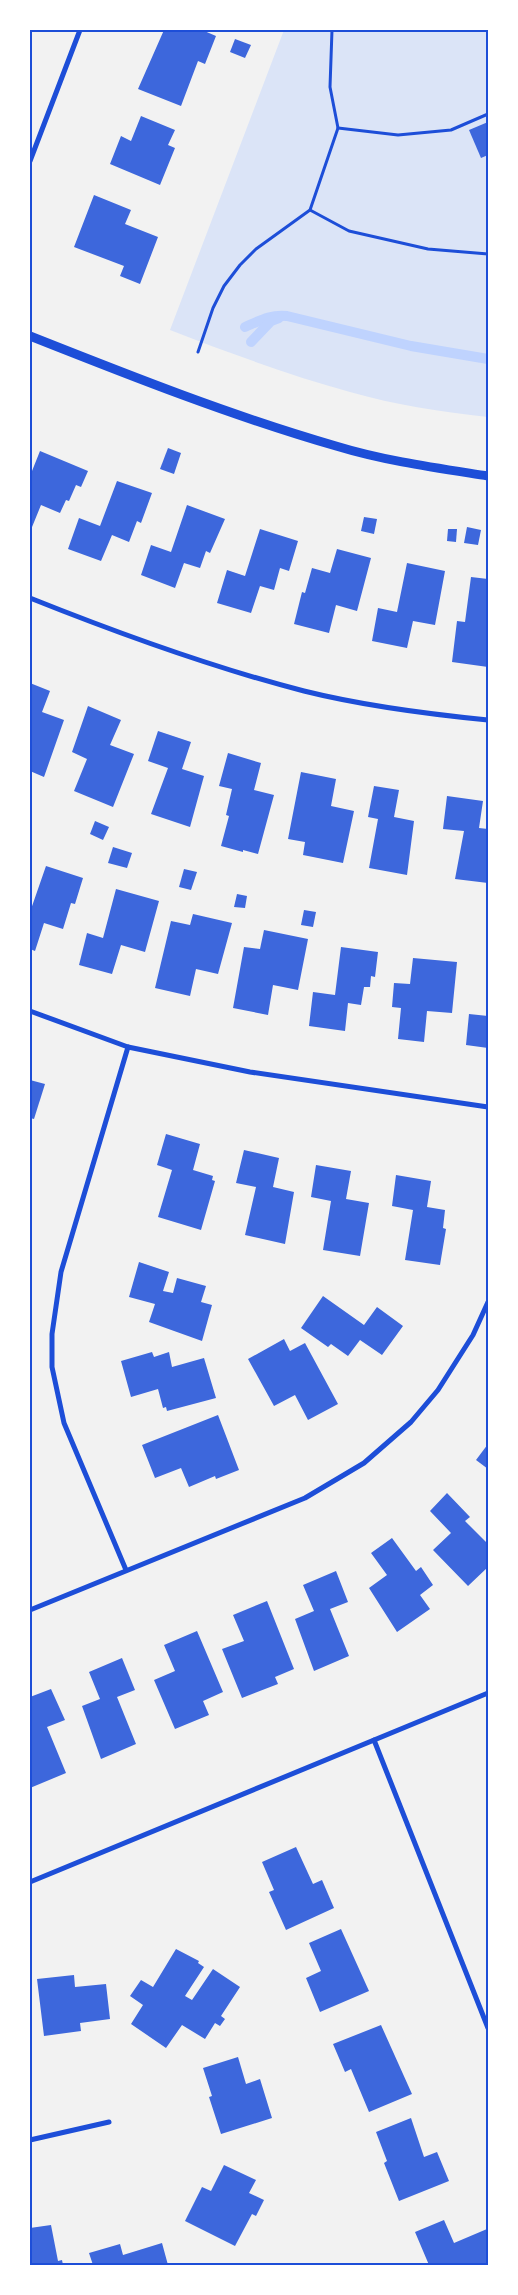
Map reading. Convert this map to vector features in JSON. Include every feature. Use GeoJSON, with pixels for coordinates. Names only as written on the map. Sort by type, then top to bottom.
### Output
{"type":"FeatureCollection","features":[{"type":"Feature","properties":{"kind":"street"},"geometry":{"type":"LineString","coordinates":[[30,161],[80,30]]}},
{"type":"Feature","properties":{"kind":"street"},"geometry":{"type":"LineString","coordinates":[[30,336],[180,395],[337,447],[420,465],[488,476]]}},
{"type":"Feature","properties":{"kind":"street"},"geometry":{"type":"LineString","coordinates":[[30,598],[192,659],[305,692],[422,713],[488,720]]}},
{"type":"Feature","properties":{"kind":"street"},"geometry":{"type":"LineString","coordinates":[[30,1011],[128,1047],[250,1072],[488,1107]]}},
{"type":"Feature","properties":{"kind":"street"},"geometry":{"type":"LineString","coordinates":[[126,1570],[64,1423],[52,1367],[52,1334],[60,1272],[128,1047]]}},
{"type":"Feature","properties":{"kind":"street"},"geometry":{"type":"LineString","coordinates":[[30,1610],[305,1498],[364,1463],[411,1422],[438,1390],[474,1334],[488,1302]]}},
{"type":"Feature","properties":{"kind":"street"},"geometry":{"type":"LineString","coordinates":[[30,1882],[488,1693]]}},
{"type":"Feature","properties":{"kind":"street"},"geometry":{"type":"LineString","coordinates":[[374,1740],[488,2028]]}},
{"type":"Feature","properties":{"kind":"street"},"geometry":{"type":"LineString","coordinates":[[30,2140],[109,2122]]}},
{"type":"Feature","properties":{"kind":"path"},"geometry":{"type":"LineString","coordinates":[[198,352],[213,308],[224,286],[240,265],[256,249],[310,210],[338,128],[330,87],[332,30]]}},
{"type":"Feature","properties":{"kind":"path"},"geometry":{"type":"LineString","coordinates":[[338,128],[398,135],[451,130],[488,114]]}},
{"type":"Feature","properties":{"kind":"path"},"geometry":{"type":"LineString","coordinates":[[310,210],[349,231],[428,249],[488,254]]}},
{"type":"Feature","properties":{"kind":"shaded area"},"geometry":{"type":"Polygon","coordinates":[[[284,30],[488,30],[488,417],[419,408],[350,392],[259,363],[170,330],[284,30]]]}},
{"type":"Feature","properties":{"kind":"building"},"geometry":{"type":"Polygon","coordinates":[[[164,30],[202,30],[216,36],[205,64],[198,61],[181,106],[138,89],[164,30]]]}},
{"type":"Feature","properties":{"kind":"building"},"geometry":{"type":"Polygon","coordinates":[[[235,39],[251,45],[245,58],[230,52],[235,39]]]}},
{"type":"Feature","properties":{"kind":"building"},"geometry":{"type":"Polygon","coordinates":[[[141,116],[175,130],[168,145],[175,148],[160,185],[110,164],[121,136],[131,141],[141,116]]]}},
{"type":"Feature","properties":{"kind":"building"},"geometry":{"type":"Polygon","coordinates":[[[488,122],[488,155],[481,158],[469,130],[488,122]]]}},
{"type":"Feature","properties":{"kind":"building"},"geometry":{"type":"Polygon","coordinates":[[[94,195],[131,210],[125,224],[158,237],[140,284],[120,276],[124,266],[74,247],[94,195]]]}},
{"type":"Feature","properties":{"kind":"building"},"geometry":{"type":"Polygon","coordinates":[[[168,448],[181,453],[174,474],[160,469],[168,448]]]}},
{"type":"Feature","properties":{"kind":"building"},"geometry":{"type":"Polygon","coordinates":[[[40,451],[88,471],[81,487],[76,485],[69,501],[66,500],[60,513],[41,505],[30,532],[30,476],[40,451]]]}},
{"type":"Feature","properties":{"kind":"building"},"geometry":{"type":"Polygon","coordinates":[[[117,481],[152,493],[141,523],[137,521],[129,542],[112,535],[101,561],[68,549],[79,518],[100,526],[117,481]]]}},
{"type":"Feature","properties":{"kind":"building"},"geometry":{"type":"Polygon","coordinates":[[[187,505],[225,519],[210,553],[206,551],[200,568],[184,563],[175,588],[141,575],[151,545],[171,552],[187,505]]]}},
{"type":"Feature","properties":{"kind":"building"},"geometry":{"type":"Polygon","coordinates":[[[364,517],[377,519],[374,534],[361,531],[364,517]]]}},
{"type":"Feature","properties":{"kind":"building"},"geometry":{"type":"Polygon","coordinates":[[[467,527],[481,530],[478,545],[464,543],[467,527]]]}},
{"type":"Feature","properties":{"kind":"building"},"geometry":{"type":"Polygon","coordinates":[[[260,529],[298,541],[289,571],[280,568],[274,590],[260,586],[251,613],[217,603],[227,570],[245,576],[260,529]]]}},
{"type":"Feature","properties":{"kind":"building"},"geometry":{"type":"Polygon","coordinates":[[[448,529],[457,529],[456,542],[447,541],[448,529]]]}},
{"type":"Feature","properties":{"kind":"building"},"geometry":{"type":"Polygon","coordinates":[[[337,549],[371,558],[357,611],[336,605],[329,633],[294,624],[302,592],[305,593],[312,568],[330,573],[337,549]]]}},
{"type":"Feature","properties":{"kind":"building"},"geometry":{"type":"Polygon","coordinates":[[[407,563],[445,571],[435,625],[413,621],[407,648],[372,641],[378,608],[397,612],[407,563]]]}},
{"type":"Feature","properties":{"kind":"building"},"geometry":{"type":"Polygon","coordinates":[[[471,577],[488,579],[488,667],[452,662],[457,621],[465,622],[471,577]]]}},
{"type":"Feature","properties":{"kind":"building"},"geometry":{"type":"Polygon","coordinates":[[[30,683],[50,691],[42,712],[64,720],[44,777],[30,771],[30,683]]]}},
{"type":"Feature","properties":{"kind":"building"},"geometry":{"type":"Polygon","coordinates":[[[88,706],[121,720],[110,745],[134,754],[113,807],[74,791],[87,759],[72,752],[88,706]]]}},
{"type":"Feature","properties":{"kind":"building"},"geometry":{"type":"Polygon","coordinates":[[[158,731],[191,742],[182,769],[204,776],[190,827],[151,814],[168,768],[148,761],[158,731]]]}},
{"type":"Feature","properties":{"kind":"building"},"geometry":{"type":"Polygon","coordinates":[[[228,753],[261,763],[254,790],[274,795],[258,854],[221,846],[229,816],[226,815],[232,789],[219,786],[228,753]]]}},
{"type":"Feature","properties":{"kind":"building"},"geometry":{"type":"Polygon","coordinates":[[[301,772],[336,779],[331,806],[354,811],[343,863],[303,855],[305,842],[288,839],[301,772]]]}},
{"type":"Feature","properties":{"kind":"building"},"geometry":{"type":"Polygon","coordinates":[[[374,786],[399,790],[394,817],[414,821],[407,875],[369,868],[378,819],[368,817],[374,786]]]}},
{"type":"Feature","properties":{"kind":"building"},"geometry":{"type":"Polygon","coordinates":[[[447,796],[483,801],[479,828],[488,829],[488,883],[455,879],[464,831],[443,829],[447,796]]]}},
{"type":"Feature","properties":{"kind":"building"},"geometry":{"type":"Polygon","coordinates":[[[95,821],[109,827],[103,840],[90,834],[95,821]]]}},
{"type":"Feature","properties":{"kind":"building"},"geometry":{"type":"Polygon","coordinates":[[[113,847],[132,853],[127,868],[108,863],[113,847]]]}},
{"type":"Feature","properties":{"kind":"building"},"geometry":{"type":"Polygon","coordinates":[[[46,866],[83,878],[75,904],[71,903],[63,929],[44,923],[35,951],[30,949],[30,912],[46,866]]]}},
{"type":"Feature","properties":{"kind":"building"},"geometry":{"type":"Polygon","coordinates":[[[184,869],[197,872],[191,890],[179,887],[184,869]]]}},
{"type":"Feature","properties":{"kind":"building"},"geometry":{"type":"Polygon","coordinates":[[[116,889],[159,901],[145,952],[121,945],[112,974],[79,965],[87,933],[103,938],[116,889]]]}},
{"type":"Feature","properties":{"kind":"building"},"geometry":{"type":"Polygon","coordinates":[[[237,894],[247,896],[245,908],[234,907],[237,894]]]}},
{"type":"Feature","properties":{"kind":"building"},"geometry":{"type":"Polygon","coordinates":[[[304,910],[316,912],[313,927],[301,925],[304,910]]]}},
{"type":"Feature","properties":{"kind":"building"},"geometry":{"type":"Polygon","coordinates":[[[193,914],[232,923],[218,974],[196,969],[190,996],[155,988],[171,921],[190,925],[193,914]]]}},
{"type":"Feature","properties":{"kind":"building"},"geometry":{"type":"Polygon","coordinates":[[[264,930],[308,939],[298,990],[273,985],[268,1015],[233,1008],[244,947],[260,949],[264,930]]]}},
{"type":"Feature","properties":{"kind":"building"},"geometry":{"type":"Polygon","coordinates":[[[341,947],[378,952],[375,977],[371,976],[370,987],[364,987],[361,1005],[348,1003],[345,1031],[309,1026],[313,992],[335,995],[341,947]]]}},
{"type":"Feature","properties":{"kind":"building"},"geometry":{"type":"Polygon","coordinates":[[[413,958],[457,962],[452,1013],[427,1011],[424,1042],[398,1039],[401,1008],[392,1007],[394,983],[410,984],[413,958]]]}},
{"type":"Feature","properties":{"kind":"building"},"geometry":{"type":"Polygon","coordinates":[[[469,1014],[488,1016],[488,1048],[466,1045],[469,1014]]]}},
{"type":"Feature","properties":{"kind":"building"},"geometry":{"type":"Polygon","coordinates":[[[30,1080],[45,1084],[34,1119],[30,1118],[30,1080]]]}},
{"type":"Feature","properties":{"kind":"building"},"geometry":{"type":"Polygon","coordinates":[[[166,1134],[200,1144],[193,1170],[213,1176],[212,1180],[215,1181],[201,1230],[158,1217],[172,1170],[157,1165],[166,1134]]]}},
{"type":"Feature","properties":{"kind":"building"},"geometry":{"type":"Polygon","coordinates":[[[244,1150],[279,1158],[273,1187],[294,1192],[285,1244],[245,1235],[256,1187],[236,1183],[244,1150]]]}},
{"type":"Feature","properties":{"kind":"building"},"geometry":{"type":"Polygon","coordinates":[[[316,1165],[351,1171],[346,1199],[369,1203],[360,1256],[323,1250],[331,1201],[311,1197],[316,1165]]]}},
{"type":"Feature","properties":{"kind":"building"},"geometry":{"type":"Polygon","coordinates":[[[396,1175],[431,1181],[427,1207],[445,1210],[443,1228],[446,1229],[440,1265],[405,1260],[413,1210],[392,1206],[396,1175]]]}},
{"type":"Feature","properties":{"kind":"building"},"geometry":{"type":"Polygon","coordinates":[[[139,1262],[169,1272],[163,1291],[173,1293],[177,1278],[206,1286],[201,1302],[212,1305],[202,1341],[149,1322],[155,1304],[129,1297],[139,1262]]]}},
{"type":"Feature","properties":{"kind":"building"},"geometry":{"type":"Polygon","coordinates":[[[323,1296],[364,1325],[377,1307],[403,1326],[382,1355],[360,1340],[348,1356],[331,1344],[328,1347],[301,1328],[323,1296]]]}},
{"type":"Feature","properties":{"kind":"building"},"geometry":{"type":"Polygon","coordinates":[[[284,1339],[290,1351],[305,1343],[338,1404],[308,1420],[295,1395],[274,1406],[248,1359],[284,1339]]]}},
{"type":"Feature","properties":{"kind":"building"},"geometry":{"type":"Polygon","coordinates":[[[152,1352],[154,1357],[169,1352],[172,1367],[204,1358],[216,1398],[167,1411],[166,1407],[163,1408],[158,1389],[131,1397],[121,1361],[152,1352]]]}},
{"type":"Feature","properties":{"kind":"building"},"geometry":{"type":"Polygon","coordinates":[[[218,1415],[239,1470],[216,1479],[215,1476],[189,1487],[181,1468],[155,1478],[142,1445],[218,1415]]]}},
{"type":"Feature","properties":{"kind":"building"},"geometry":{"type":"Polygon","coordinates":[[[488,1444],[488,1469],[476,1460],[488,1444]]]}},
{"type":"Feature","properties":{"kind":"building"},"geometry":{"type":"Polygon","coordinates":[[[447,1493],[470,1517],[465,1521],[488,1544],[488,1567],[468,1586],[433,1550],[451,1533],[430,1511],[447,1493]]]}},
{"type":"Feature","properties":{"kind":"building"},"geometry":{"type":"Polygon","coordinates":[[[392,1538],[416,1571],[421,1567],[433,1585],[420,1595],[430,1609],[397,1632],[369,1588],[387,1575],[371,1553],[392,1538]]]}},
{"type":"Feature","properties":{"kind":"building"},"geometry":{"type":"Polygon","coordinates":[[[336,1571],[348,1602],[330,1609],[349,1656],[314,1671],[295,1619],[314,1611],[303,1585],[336,1571]]]}},
{"type":"Feature","properties":{"kind":"building"},"geometry":{"type":"Polygon","coordinates":[[[267,1601],[294,1669],[275,1677],[278,1684],[242,1698],[222,1649],[244,1641],[233,1615],[267,1601]]]}},
{"type":"Feature","properties":{"kind":"building"},"geometry":{"type":"Polygon","coordinates":[[[197,1631],[223,1692],[203,1701],[209,1715],[175,1729],[154,1680],[175,1671],[164,1645],[197,1631]]]}},
{"type":"Feature","properties":{"kind":"building"},"geometry":{"type":"Polygon","coordinates":[[[122,1658],[135,1690],[117,1697],[136,1744],[101,1759],[82,1706],[100,1699],[89,1672],[122,1658]]]}},
{"type":"Feature","properties":{"kind":"building"},"geometry":{"type":"Polygon","coordinates":[[[51,1689],[65,1720],[47,1727],[66,1773],[30,1788],[30,1697],[51,1689]]]}},
{"type":"Feature","properties":{"kind":"building"},"geometry":{"type":"Polygon","coordinates":[[[296,1847],[313,1884],[322,1880],[334,1908],[286,1930],[269,1892],[274,1890],[262,1862],[296,1847]]]}},
{"type":"Feature","properties":{"kind":"building"},"geometry":{"type":"Polygon","coordinates":[[[341,1929],[369,1991],[320,2012],[306,1978],[321,1971],[309,1943],[341,1929]]]}},
{"type":"Feature","properties":{"kind":"building"},"geometry":{"type":"Polygon","coordinates":[[[176,1949],[199,1961],[198,1963],[204,1967],[185,1996],[192,2000],[213,1969],[240,1987],[221,2016],[225,2019],[220,2026],[215,2023],[205,2039],[182,2025],[166,2048],[131,2024],[143,2005],[130,1996],[141,1980],[153,1987],[176,1949]]]}},
{"type":"Feature","properties":{"kind":"building"},"geometry":{"type":"Polygon","coordinates":[[[74,1975],[75,1987],[106,1984],[110,2019],[80,2023],[81,2031],[44,2036],[37,1979],[74,1975]]]}},
{"type":"Feature","properties":{"kind":"building"},"geometry":{"type":"Polygon","coordinates":[[[381,2025],[412,2094],[369,2112],[351,2069],[345,2072],[333,2044],[381,2025]]]}},
{"type":"Feature","properties":{"kind":"building"},"geometry":{"type":"Polygon","coordinates":[[[238,2057],[246,2084],[260,2079],[272,2118],[221,2134],[209,2097],[212,2096],[203,2068],[238,2057]]]}},
{"type":"Feature","properties":{"kind":"building"},"geometry":{"type":"Polygon","coordinates":[[[411,2118],[424,2157],[437,2152],[449,2181],[399,2201],[384,2163],[387,2161],[376,2132],[411,2118]]]}},
{"type":"Feature","properties":{"kind":"building"},"geometry":{"type":"Polygon","coordinates":[[[224,2165],[256,2180],[249,2193],[264,2200],[256,2216],[252,2214],[235,2246],[185,2221],[202,2187],[211,2191],[224,2165]]]}},
{"type":"Feature","properties":{"kind":"building"},"geometry":{"type":"Polygon","coordinates":[[[444,2220],[454,2243],[487,2229],[488,2265],[429,2265],[415,2232],[444,2220]]]}},
{"type":"Feature","properties":{"kind":"building"},"geometry":{"type":"Polygon","coordinates":[[[51,2225],[58,2261],[62,2260],[63,2265],[30,2265],[30,2228],[51,2225]]]}},
{"type":"Feature","properties":{"kind":"building"},"geometry":{"type":"Polygon","coordinates":[[[162,2243],[168,2265],[93,2265],[89,2253],[120,2244],[123,2255],[162,2243]]]}},
{"type":"Feature","properties":{"kind":"waterway"},"geometry":{"type":"LineString","coordinates":[[245,327],[270,317],[287,316],[411,346],[488,359]]}},
{"type":"Feature","properties":{"kind":"waterway"},"geometry":{"type":"LineString","coordinates":[[251,342],[271,321],[279,318]]}}]}
